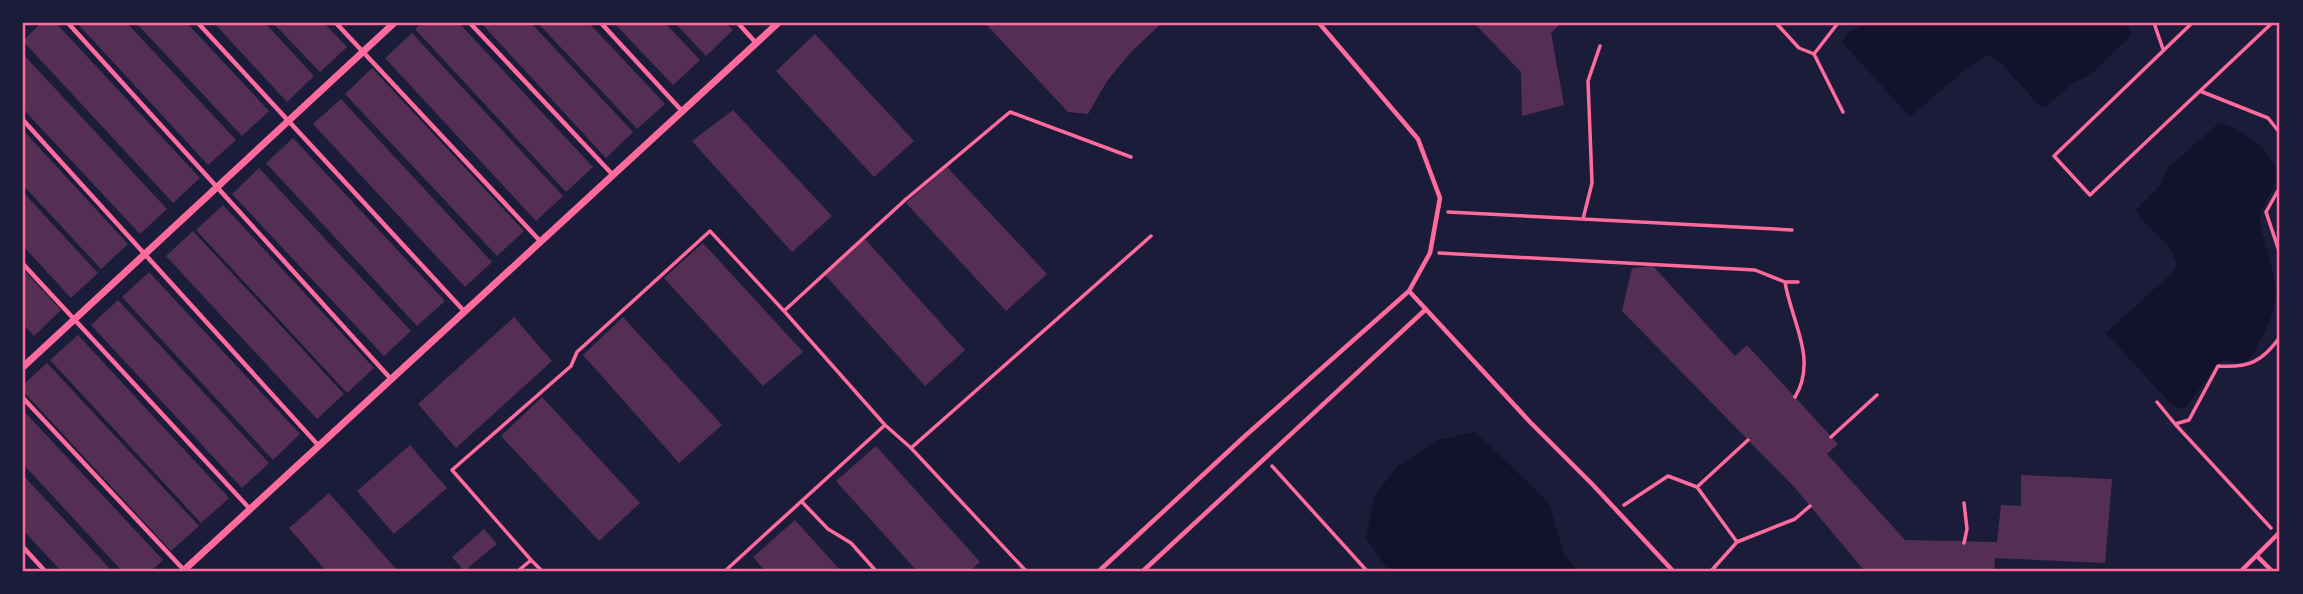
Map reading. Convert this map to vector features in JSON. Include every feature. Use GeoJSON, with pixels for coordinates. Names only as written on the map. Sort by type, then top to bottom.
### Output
{"type":"FeatureCollection","features":[{"type":"Feature","properties":{"kind":"street"},"geometry":{"type":"LineString","coordinates":[[23,367],[394,23]]}},
{"type":"Feature","properties":{"kind":"street"},"geometry":{"type":"LineString","coordinates":[[184,571],[778,23]]}},
{"type":"Feature","properties":{"kind":"lane"},"geometry":{"type":"LineString","coordinates":[[68,23],[391,380]]}},
{"type":"Feature","properties":{"kind":"lane"},"geometry":{"type":"LineString","coordinates":[[198,23],[465,312]]}},
{"type":"Feature","properties":{"kind":"lane"},"geometry":{"type":"LineString","coordinates":[[335,23],[541,242]]}},
{"type":"Feature","properties":{"kind":"lane"},"geometry":{"type":"LineString","coordinates":[[470,23],[613,175]]}},
{"type":"Feature","properties":{"kind":"lane"},"geometry":{"type":"LineString","coordinates":[[601,23],[682,111]]}},
{"type":"Feature","properties":{"kind":"lane"},"geometry":{"type":"LineString","coordinates":[[738,23],[757,43]]}},
{"type":"Feature","properties":{"kind":"lane"},"geometry":{"type":"LineString","coordinates":[[1099,571],[1409,290],[1430,253],[1440,198],[1418,139],[1319,23]]}},
{"type":"Feature","properties":{"kind":"lane"},"geometry":{"type":"LineString","coordinates":[[23,120],[319,446]]}},
{"type":"Feature","properties":{"kind":"lane"},"geometry":{"type":"LineString","coordinates":[[23,264],[250,510]]}},
{"type":"Feature","properties":{"kind":"lane"},"geometry":{"type":"LineString","coordinates":[[1409,290],[1673,571]]}},
{"type":"Feature","properties":{"kind":"lane"},"geometry":{"type":"LineString","coordinates":[[1143,571],[1425,310]]}},
{"type":"Feature","properties":{"kind":"lane"},"geometry":{"type":"LineString","coordinates":[[23,398],[184,571]]}},
{"type":"Feature","properties":{"kind":"lane"},"geometry":{"type":"LineString","coordinates":[[2241,571],[2279,533]]}},
{"type":"Feature","properties":{"kind":"lane"},"geometry":{"type":"LineString","coordinates":[[23,547],[45,571]]}},
{"type":"Feature","properties":{"kind":"lane"},"geometry":{"type":"LineString","coordinates":[[2257,556],[2272,571]]}},
{"type":"Feature","properties":{"kind":"path"},"geometry":{"type":"LineString","coordinates":[[1776,23],[1799,48],[1814,54],[1843,112]]}},
{"type":"Feature","properties":{"kind":"path"},"geometry":{"type":"LineString","coordinates":[[1814,54],[1838,23]]}},
{"type":"Feature","properties":{"kind":"path"},"geometry":{"type":"LineString","coordinates":[[2154,23],[2163,49]]}},
{"type":"Feature","properties":{"kind":"path"},"geometry":{"type":"LineString","coordinates":[[2192,23],[2054,156],[2090,195],[2272,23]]}},
{"type":"Feature","properties":{"kind":"path"},"geometry":{"type":"LineString","coordinates":[[1583,219],[1592,183],[1588,80],[1600,46]]}},
{"type":"Feature","properties":{"kind":"path"},"geometry":{"type":"LineString","coordinates":[[2200,91],[2267,118],[2280,133]]}},
{"type":"Feature","properties":{"kind":"path"},"geometry":{"type":"LineString","coordinates":[[784,311],[905,200],[1010,112],[1131,157]]}},
{"type":"Feature","properties":{"kind":"path"},"geometry":{"type":"LineString","coordinates":[[2280,187],[2266,212],[2280,254]]}},
{"type":"Feature","properties":{"kind":"path"},"geometry":{"type":"LineString","coordinates":[[1438,212],[1792,230]]}},
{"type":"Feature","properties":{"kind":"path"},"geometry":{"type":"LineString","coordinates":[[542,571],[452,470],[571,366],[576,352],[710,231],[885,425],[911,448],[1026,571]]}},
{"type":"Feature","properties":{"kind":"path"},"geometry":{"type":"LineString","coordinates":[[911,448],[1151,236]]}},
{"type":"Feature","properties":{"kind":"path"},"geometry":{"type":"LineString","coordinates":[[1430,253],[1755,270],[1785,282],[1798,282]]}},
{"type":"Feature","properties":{"kind":"path"},"geometry":{"type":"LineString","coordinates":[[1785,282],[1804,354],[1802,380],[1795,397]]}},
{"type":"Feature","properties":{"kind":"path"},"geometry":{"type":"LineString","coordinates":[[2175,424],[2189,420],[2218,366],[2239,368],[2267,355],[2280,337]]}},
{"type":"Feature","properties":{"kind":"path"},"geometry":{"type":"LineString","coordinates":[[1831,437],[1877,395]]}},
{"type":"Feature","properties":{"kind":"path"},"geometry":{"type":"LineString","coordinates":[[2157,402],[2279,533]]}},
{"type":"Feature","properties":{"kind":"path"},"geometry":{"type":"LineString","coordinates":[[725,571],[885,425]]}},
{"type":"Feature","properties":{"kind":"path"},"geometry":{"type":"LineString","coordinates":[[1697,486],[1748,440]]}},
{"type":"Feature","properties":{"kind":"path"},"geometry":{"type":"LineString","coordinates":[[1265,458],[1367,571]]}},
{"type":"Feature","properties":{"kind":"path"},"geometry":{"type":"LineString","coordinates":[[1617,510],[1668,476],[1697,486],[1737,542]]}},
{"type":"Feature","properties":{"kind":"path"},"geometry":{"type":"LineString","coordinates":[[802,502],[828,529],[851,542],[876,571]]}},
{"type":"Feature","properties":{"kind":"path"},"geometry":{"type":"LineString","coordinates":[[1964,543],[1967,529],[1965,503]]}},
{"type":"Feature","properties":{"kind":"path"},"geometry":{"type":"LineString","coordinates":[[1711,571],[1737,542],[1795,519],[1810,506]]}},
{"type":"Feature","properties":{"kind":"path"},"geometry":{"type":"LineString","coordinates":[[517,571],[531,560]]}},
{"type":"Feature","properties":{"kind":"shaded area"},"geometry":{"type":"Polygon","coordinates":[[[1869,23],[2121,23],[2129,28],[2131,34],[2092,73],[2072,84],[2045,107],[2038,104],[1999,61],[1986,55],[1910,117],[1842,42],[1847,33],[1869,23]]]}},
{"type":"Feature","properties":{"kind":"shaded area"},"geometry":{"type":"Polygon","coordinates":[[[2221,124],[2247,135],[2256,142],[2275,168],[2275,182],[2260,214],[2260,220],[2275,284],[2275,304],[2268,326],[2251,357],[2243,362],[2219,362],[2187,406],[2181,409],[2170,403],[2106,333],[2173,272],[2177,264],[2171,249],[2139,216],[2136,209],[2161,184],[2168,168],[2214,127],[2221,124]]]}},
{"type":"Feature","properties":{"kind":"shaded area"},"geometry":{"type":"Polygon","coordinates":[[[1476,432],[1549,503],[1564,555],[1579,571],[1389,571],[1366,538],[1374,496],[1397,467],[1438,440],[1476,432]]]}},
{"type":"Feature","properties":{"kind":"building"},"geometry":{"type":"Polygon","coordinates":[[[41,23],[56,23],[200,178],[173,203],[23,41],[41,23]]]}},
{"type":"Feature","properties":{"kind":"building"},"geometry":{"type":"Polygon","coordinates":[[[77,23],[127,23],[236,140],[208,165],[77,23]]]}},
{"type":"Feature","properties":{"kind":"building"},"geometry":{"type":"Polygon","coordinates":[[[136,23],[187,23],[269,111],[242,136],[136,23]]]}},
{"type":"Feature","properties":{"kind":"building"},"geometry":{"type":"Polygon","coordinates":[[[214,23],[265,23],[314,76],[287,102],[214,23]]]}},
{"type":"Feature","properties":{"kind":"building"},"geometry":{"type":"Polygon","coordinates":[[[273,23],[324,23],[347,47],[320,72],[273,23]]]}},
{"type":"Feature","properties":{"kind":"building"},"geometry":{"type":"Polygon","coordinates":[[[422,23],[459,23],[593,167],[566,192],[415,29],[422,23]]]}},
{"type":"Feature","properties":{"kind":"building"},"geometry":{"type":"Polygon","coordinates":[[[481,23],[531,23],[633,132],[606,158],[481,23]]]}},
{"type":"Feature","properties":{"kind":"building"},"geometry":{"type":"Polygon","coordinates":[[[538,23],[589,23],[665,104],[637,129],[538,23]]]}},
{"type":"Feature","properties":{"kind":"building"},"geometry":{"type":"Polygon","coordinates":[[[614,23],[665,23],[700,60],[673,85],[614,23]]]}},
{"type":"Feature","properties":{"kind":"building"},"geometry":{"type":"Polygon","coordinates":[[[675,23],[726,23],[733,30],[706,56],[675,23]]]}},
{"type":"Feature","properties":{"kind":"building"},"geometry":{"type":"Polygon","coordinates":[[[985,23],[1162,23],[1132,51],[1107,81],[1088,114],[1068,112],[985,23]]]}},
{"type":"Feature","properties":{"kind":"building"},"geometry":{"type":"Polygon","coordinates":[[[1474,23],[1561,23],[1551,33],[1564,105],[1522,116],[1521,72],[1474,23]]]}},
{"type":"Feature","properties":{"kind":"building"},"geometry":{"type":"Polygon","coordinates":[[[412,33],[563,196],[536,221],[385,58],[412,33]]]}},
{"type":"Feature","properties":{"kind":"building"},"geometry":{"type":"Polygon","coordinates":[[[815,34],[914,141],[874,177],[776,71],[815,34]]]}},
{"type":"Feature","properties":{"kind":"building"},"geometry":{"type":"Polygon","coordinates":[[[23,54],[167,209],[140,234],[23,109],[23,54]]]}},
{"type":"Feature","properties":{"kind":"building"},"geometry":{"type":"Polygon","coordinates":[[[372,68],[524,231],[497,256],[345,94],[372,68]]]}},
{"type":"Feature","properties":{"kind":"building"},"geometry":{"type":"Polygon","coordinates":[[[341,99],[492,262],[465,287],[313,124],[341,99]]]}},
{"type":"Feature","properties":{"kind":"building"},"geometry":{"type":"Polygon","coordinates":[[[733,110],[832,216],[792,252],[692,141],[733,110]]]}},
{"type":"Feature","properties":{"kind":"building"},"geometry":{"type":"Polygon","coordinates":[[[23,130],[128,244],[101,269],[23,185],[23,130]]]}},
{"type":"Feature","properties":{"kind":"building"},"geometry":{"type":"Polygon","coordinates":[[[293,138],[445,301],[417,326],[266,163],[293,138]]]}},
{"type":"Feature","properties":{"kind":"building"},"geometry":{"type":"Polygon","coordinates":[[[947,167],[1047,274],[1006,311],[906,203],[947,167]]]}},
{"type":"Feature","properties":{"kind":"building"},"geometry":{"type":"Polygon","coordinates":[[[259,168],[411,331],[384,356],[232,194],[259,168]]]}},
{"type":"Feature","properties":{"kind":"building"},"geometry":{"type":"Polygon","coordinates":[[[23,192],[98,273],[71,298],[23,246],[23,192]]]}},
{"type":"Feature","properties":{"kind":"building"},"geometry":{"type":"Polygon","coordinates":[[[223,205],[374,368],[347,393],[196,230],[223,205]]]}},
{"type":"Feature","properties":{"kind":"building"},"geometry":{"type":"Polygon","coordinates":[[[193,231],[344,394],[317,419],[166,256],[193,231]]]}},
{"type":"Feature","properties":{"kind":"building"},"geometry":{"type":"Polygon","coordinates":[[[865,239],[965,350],[925,386],[825,275],[865,239]]]}},
{"type":"Feature","properties":{"kind":"building"},"geometry":{"type":"Polygon","coordinates":[[[703,243],[803,352],[763,386],[664,278],[703,243]]]}},
{"type":"Feature","properties":{"kind":"building"},"geometry":{"type":"Polygon","coordinates":[[[1653,266],[1735,356],[1747,345],[1838,444],[1827,454],[1905,540],[1997,542],[2001,505],[2021,506],[2021,475],[2112,479],[2105,563],[1995,558],[1994,571],[1863,569],[1795,488],[1622,311],[1632,268],[1653,266]]]}},
{"type":"Feature","properties":{"kind":"building"},"geometry":{"type":"Polygon","coordinates":[[[23,269],[61,310],[34,336],[23,324],[23,269]]]}},
{"type":"Feature","properties":{"kind":"building"},"geometry":{"type":"Polygon","coordinates":[[[149,272],[300,434],[273,460],[122,297],[149,272]]]}},
{"type":"Feature","properties":{"kind":"building"},"geometry":{"type":"Polygon","coordinates":[[[118,300],[269,463],[242,488],[91,325],[118,300]]]}},
{"type":"Feature","properties":{"kind":"building"},"geometry":{"type":"Polygon","coordinates":[[[514,317],[552,361],[456,448],[418,404],[514,317]]]}},
{"type":"Feature","properties":{"kind":"building"},"geometry":{"type":"Polygon","coordinates":[[[623,317],[722,425],[679,463],[583,355],[623,317]]]}},
{"type":"Feature","properties":{"kind":"building"},"geometry":{"type":"Polygon","coordinates":[[[78,335],[229,498],[201,523],[50,360],[78,335]]]}},
{"type":"Feature","properties":{"kind":"building"},"geometry":{"type":"Polygon","coordinates":[[[47,363],[199,526],[171,551],[23,391],[23,385],[47,363]]]}},
{"type":"Feature","properties":{"kind":"building"},"geometry":{"type":"Polygon","coordinates":[[[542,397],[640,503],[599,541],[501,436],[542,397]]]}},
{"type":"Feature","properties":{"kind":"building"},"geometry":{"type":"Polygon","coordinates":[[[23,410],[163,560],[151,571],[122,571],[23,464],[23,410]]]}},
{"type":"Feature","properties":{"kind":"building"},"geometry":{"type":"Polygon","coordinates":[[[410,445],[447,488],[394,534],[357,491],[410,445]]]}},
{"type":"Feature","properties":{"kind":"building"},"geometry":{"type":"Polygon","coordinates":[[[876,446],[980,562],[970,571],[917,571],[836,481],[876,446]]]}},
{"type":"Feature","properties":{"kind":"building"},"geometry":{"type":"Polygon","coordinates":[[[23,475],[112,571],[61,571],[23,530],[23,475]]]}},
{"type":"Feature","properties":{"kind":"building"},"geometry":{"type":"Polygon","coordinates":[[[329,493],[398,571],[326,571],[289,528],[329,493]]]}},
{"type":"Feature","properties":{"kind":"building"},"geometry":{"type":"Polygon","coordinates":[[[795,520],[841,571],[765,571],[753,557],[795,520]]]}},
{"type":"Feature","properties":{"kind":"building"},"geometry":{"type":"Polygon","coordinates":[[[484,529],[497,544],[464,571],[452,557],[484,529]]]}}]}
